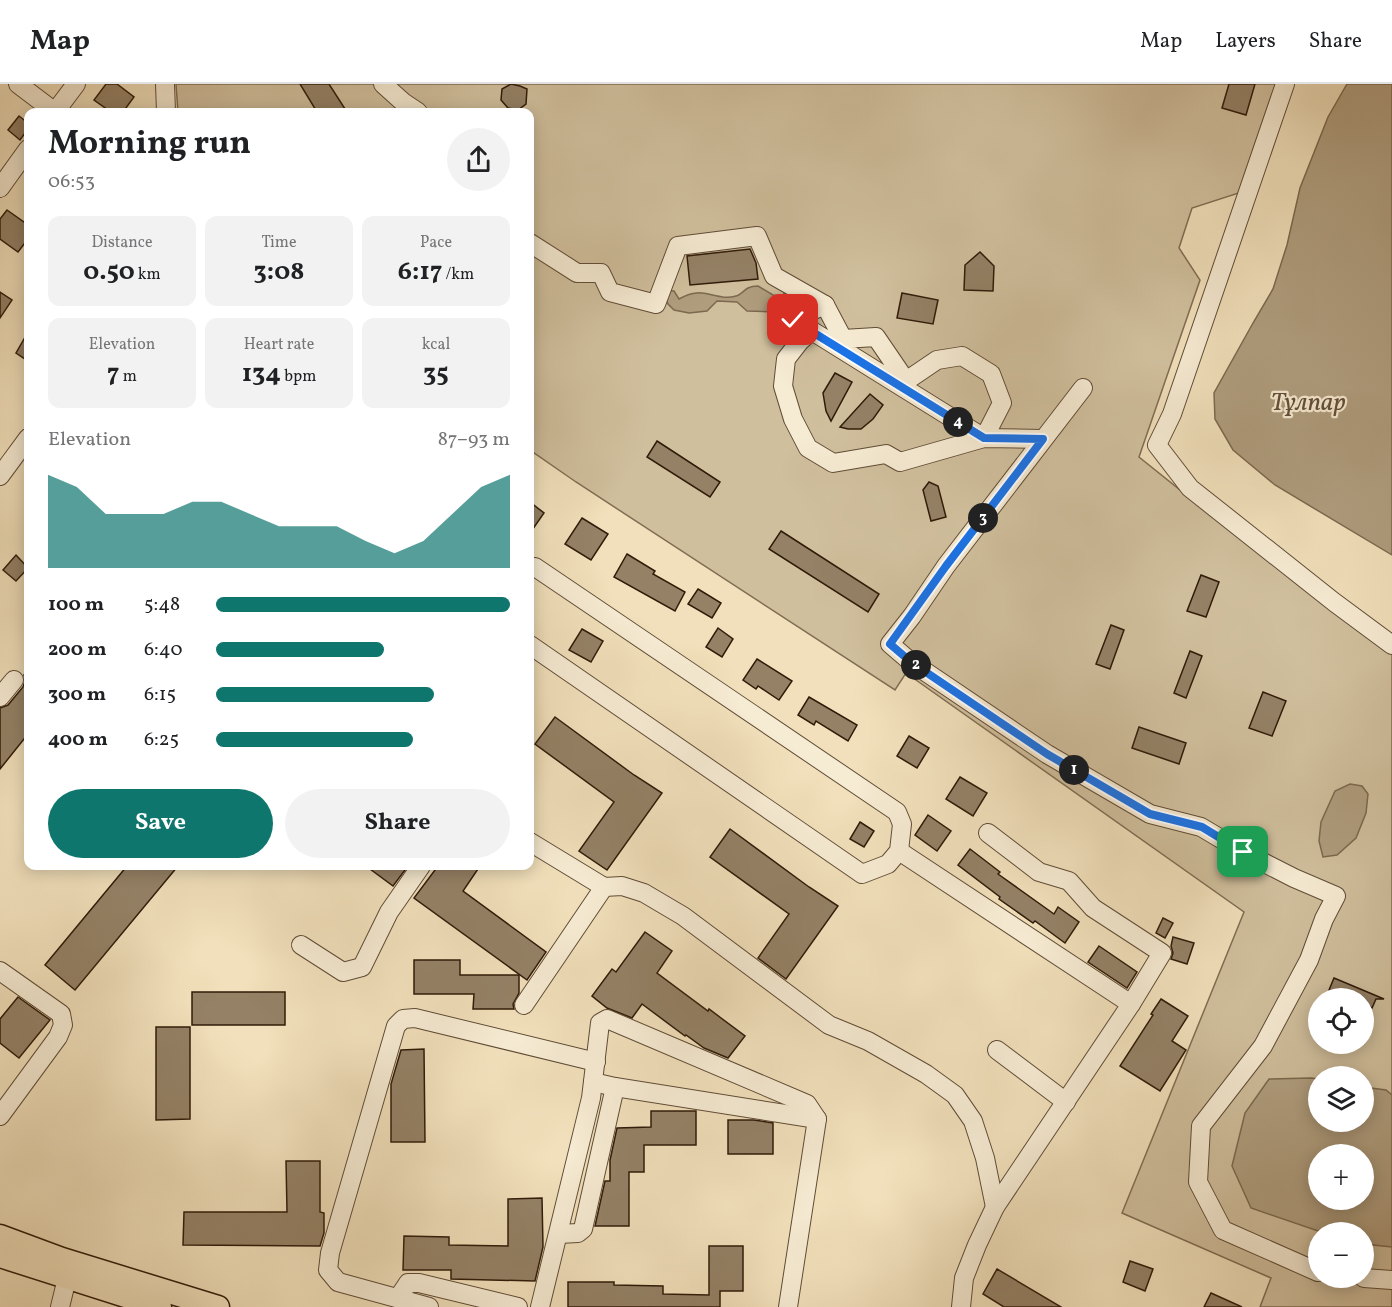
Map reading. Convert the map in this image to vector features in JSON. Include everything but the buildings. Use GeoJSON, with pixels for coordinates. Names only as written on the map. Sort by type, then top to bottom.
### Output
{"type":"FeatureCollection","features":[{"type":"Feature","properties":{"kind":"main road"},"geometry":{"type":"LineString","coordinates":[[0,1236],[69,1270],[159,1307]]}},
{"type":"Feature","properties":{"kind":"main road"},"geometry":{"type":"LineString","coordinates":[[0,1257],[69,1270],[218,1307]]}},
{"type":"Feature","properties":{"kind":"street"},"geometry":{"type":"LineString","coordinates":[[18,84],[50,108]]}},
{"type":"Feature","properties":{"kind":"street"},"geometry":{"type":"LineString","coordinates":[[58,108],[76,84]]}},
{"type":"Feature","properties":{"kind":"street"},"geometry":{"type":"LineString","coordinates":[[165,84],[166,108]]}},
{"type":"Feature","properties":{"kind":"street"},"geometry":{"type":"LineString","coordinates":[[383,84],[412,108]]}},
{"type":"Feature","properties":{"kind":"street"},"geometry":{"type":"LineString","coordinates":[[1285,84],[1172,414],[1157,445],[1190,488],[1392,645]]}},
{"type":"Feature","properties":{"kind":"street"},"geometry":{"type":"LineString","coordinates":[[0,188],[24,155]]}},
{"type":"Feature","properties":{"kind":"street"},"geometry":{"type":"LineString","coordinates":[[534,246],[576,273],[601,273],[610,292],[656,304],[678,246],[757,236],[774,276],[825,305],[843,339],[876,337],[906,381],[938,360],[962,356],[991,374],[1002,403],[984,438]]}},
{"type":"Feature","properties":{"kind":"street"},"geometry":{"type":"LineString","coordinates":[[825,305],[793,320],[984,438]]}},
{"type":"Feature","properties":{"kind":"street"},"geometry":{"type":"LineString","coordinates":[[811,331],[786,359],[783,386],[793,419],[808,448],[833,463],[885,454],[900,462],[984,438],[1043,439]]}},
{"type":"Feature","properties":{"kind":"street"},"geometry":{"type":"LineString","coordinates":[[1083,388],[946,566],[890,644],[911,662],[1047,754],[1150,814],[1202,827],[1254,858],[1336,896],[1324,919],[1309,960],[1263,1046],[1202,1126],[1198,1182],[1223,1230],[1308,1268]]}},
{"type":"Feature","properties":{"kind":"street"},"geometry":{"type":"LineString","coordinates":[[0,476],[24,443]]}},
{"type":"Feature","properties":{"kind":"street"},"geometry":{"type":"LineString","coordinates":[[534,648],[862,874],[888,864],[899,850],[902,824],[897,812],[535,567]]}},
{"type":"Feature","properties":{"kind":"street"},"geometry":{"type":"LineString","coordinates":[[0,697],[14,680]]}},
{"type":"Feature","properties":{"kind":"street"},"geometry":{"type":"LineString","coordinates":[[961,1307],[964,1278],[995,1208],[1131,1004],[1162,953],[1093,908],[1069,881],[1039,872],[988,833]]}},
{"type":"Feature","properties":{"kind":"street"},"geometry":{"type":"LineString","coordinates":[[534,844],[604,887],[622,886],[645,893],[683,916],[829,1025],[868,1041],[926,1074],[955,1095],[973,1121],[985,1158],[995,1208]]}},
{"type":"Feature","properties":{"kind":"street"},"geometry":{"type":"LineString","coordinates":[[899,850],[1131,1004]]}},
{"type":"Feature","properties":{"kind":"street"},"geometry":{"type":"LineString","coordinates":[[301,945],[343,972],[362,967],[389,912],[418,870]]}},
{"type":"Feature","properties":{"kind":"street"},"geometry":{"type":"LineString","coordinates":[[524,1005],[604,887]]}},
{"type":"Feature","properties":{"kind":"street"},"geometry":{"type":"LineString","coordinates":[[0,971],[61,1014],[63,1025],[58,1037],[0,1116]]}},
{"type":"Feature","properties":{"kind":"street"},"geometry":{"type":"LineString","coordinates":[[429,1307],[338,1282],[328,1270],[330,1253],[396,1026],[403,1019],[415,1018],[596,1062]]}},
{"type":"Feature","properties":{"kind":"street"},"geometry":{"type":"LineString","coordinates":[[540,1307],[591,1098],[600,1023],[607,1019],[807,1104],[817,1119],[788,1307]]}},
{"type":"Feature","properties":{"kind":"street"},"geometry":{"type":"LineString","coordinates":[[997,1050],[1066,1102]]}},
{"type":"Feature","properties":{"kind":"street"},"geometry":{"type":"LineString","coordinates":[[593,1083],[817,1119]]}},
{"type":"Feature","properties":{"kind":"street"},"geometry":{"type":"LineString","coordinates":[[559,1234],[578,1233],[583,1228],[615,1088]]}},
{"type":"Feature","properties":{"kind":"street"},"geometry":{"type":"LineString","coordinates":[[60,1307],[69,1270]]}},
{"type":"Feature","properties":{"kind":"street"},"geometry":{"type":"LineString","coordinates":[[1374,1279],[1392,1280]]}},
{"type":"Feature","properties":{"kind":"street"},"geometry":{"type":"LineString","coordinates":[[398,1298],[408,1283],[419,1283],[518,1307]]}},
{"type":"Feature","properties":{"kind":"shaded area"},"geometry":{"type":"Polygon","coordinates":[[[176,84],[1278,84],[1245,191],[1192,208],[1179,248],[1200,280],[1139,457],[1306,591],[1392,652],[1392,1307],[1260,1307],[1271,1278],[1122,1213],[1244,912],[906,673],[895,690],[534,453],[534,108],[178,108],[176,84]]]}},
{"type":"Feature","properties":{"kind":"water","name":"Тұлпар"},"geometry":{"type":"Polygon","coordinates":[[[1347,84],[1392,84],[1392,555],[1275,485],[1233,450],[1215,419],[1214,393],[1273,289],[1287,245],[1300,188],[1328,117],[1347,84]]]}},
{"type":"Feature","properties":{"kind":"water"},"geometry":{"type":"Polygon","coordinates":[[[758,286],[773,295],[783,296],[786,288],[798,291],[800,302],[797,308],[777,312],[747,311],[737,302],[717,301],[707,311],[689,313],[674,310],[668,304],[662,290],[674,291],[679,299],[695,293],[729,297],[758,286]]]}},
{"type":"Feature","properties":{"kind":"water"},"geometry":{"type":"Polygon","coordinates":[[[1350,784],[1362,786],[1368,794],[1366,813],[1356,838],[1337,855],[1323,857],[1319,841],[1321,822],[1335,791],[1350,784]]]}},
{"type":"Feature","properties":{"kind":"water"},"geometry":{"type":"Polygon","coordinates":[[[1308,1078],[1308,1132],[1374,1132],[1374,1088],[1386,1090],[1392,1095],[1392,1247],[1374,1245],[1374,1222],[1308,1222],[1308,1228],[1251,1208],[1232,1166],[1245,1113],[1269,1079],[1308,1078]]]}},
{"type":"Feature","properties":{"kind":"route"},"geometry":{"type":"LineString","coordinates":[[793,320],[984,438],[1043,439],[890,644],[911,662],[1047,754],[1150,814],[1202,827],[1243,852]]}}]}
